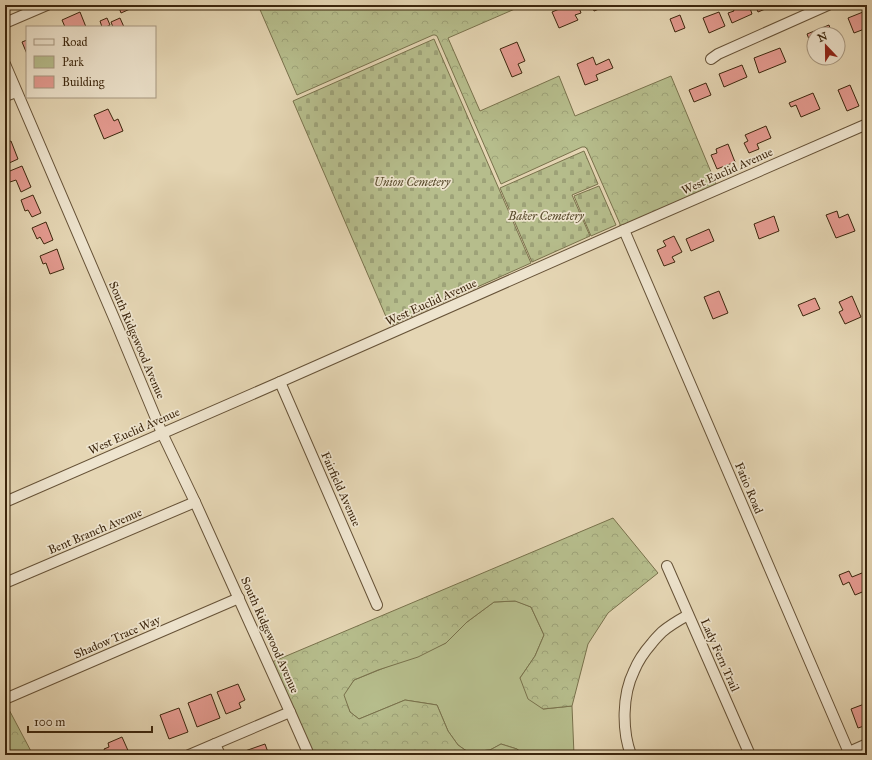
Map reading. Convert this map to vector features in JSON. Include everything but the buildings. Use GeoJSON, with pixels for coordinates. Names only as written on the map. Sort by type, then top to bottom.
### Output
{"type":"FeatureCollection","features":[{"type":"Feature","properties":{"kind":"street"},"geometry":{"type":"LineString","coordinates":[[5,23],[46,5]]}},
{"type":"Feature","properties":{"kind":"street"},"geometry":{"type":"LineString","coordinates":[[711,58],[828,5]]}},
{"type":"Feature","properties":{"kind":"street","name":"South Ridgewood Avenue"},"geometry":{"type":"LineString","coordinates":[[5,64],[162,433],[239,598],[309,755]]}},
{"type":"Feature","properties":{"kind":"street"},"geometry":{"type":"LineString","coordinates":[[5,96],[16,92]]}},
{"type":"Feature","properties":{"kind":"street","name":"West Euclid Avenue"},"geometry":{"type":"LineString","coordinates":[[5,502],[867,124]]}},
{"type":"Feature","properties":{"kind":"street","name":"Fatio Road"},"geometry":{"type":"LineString","coordinates":[[624,230],[850,754]]}},
{"type":"Feature","properties":{"kind":"street","name":"Fairfield Avenue"},"geometry":{"type":"LineString","coordinates":[[280,382],[377,605]]}},
{"type":"Feature","properties":{"kind":"street","name":"Bent Branch Avenue"},"geometry":{"type":"LineString","coordinates":[[5,583],[195,502]]}},
{"type":"Feature","properties":{"kind":"street","name":"Lady Fern Trail"},"geometry":{"type":"LineString","coordinates":[[666,566],[750,755]]}},
{"type":"Feature","properties":{"kind":"street","name":"Shadow Trace Way"},"geometry":{"type":"LineString","coordinates":[[5,699],[239,598]]}},
{"type":"Feature","properties":{"kind":"street"},"geometry":{"type":"LineString","coordinates":[[631,755],[625,729],[624,711],[627,692],[633,672],[646,650],[661,632],[688,615]]}},
{"type":"Feature","properties":{"kind":"street"},"geometry":{"type":"LineString","coordinates":[[189,755],[290,712]]}},
{"type":"Feature","properties":{"kind":"street"},"geometry":{"type":"LineString","coordinates":[[215,744],[220,755]]}},
{"type":"Feature","properties":{"kind":"street"},"geometry":{"type":"LineString","coordinates":[[850,754],[867,744]]}},
{"type":"Feature","properties":{"kind":"green space"},"geometry":{"type":"Polygon","coordinates":[[[258,5],[524,5],[448,38],[480,111],[559,76],[575,116],[671,76],[716,184],[620,227],[620,224],[585,147],[582,147],[501,184],[437,36],[433,35],[297,95],[258,5]]]}},
{"type":"Feature","properties":{"kind":"green space","name":"Union Cemetery"},"geometry":{"type":"Polygon","coordinates":[[[434,39],[531,263],[390,326],[293,101],[434,39]]]}},
{"type":"Feature","properties":{"kind":"green space","name":"Baker Cemetery"},"geometry":{"type":"Polygon","coordinates":[[[584,151],[598,184],[572,195],[590,236],[532,262],[500,188],[584,151]]]}},
{"type":"Feature","properties":{"kind":"green space"},"geometry":{"type":"Polygon","coordinates":[[[599,186],[616,225],[591,236],[574,196],[599,186]]]}},
{"type":"Feature","properties":{"kind":"green space"},"geometry":{"type":"Polygon","coordinates":[[[613,518],[658,573],[608,613],[588,644],[572,706],[543,709],[528,699],[520,678],[535,656],[544,635],[531,607],[515,601],[494,602],[467,622],[446,643],[418,657],[378,670],[354,680],[344,695],[350,712],[359,719],[405,700],[437,705],[448,731],[458,745],[468,752],[490,750],[501,744],[517,749],[524,755],[313,755],[272,662],[613,518]]]}},
{"type":"Feature","properties":{"kind":"green space"},"geometry":{"type":"Polygon","coordinates":[[[516,601],[531,607],[544,635],[535,656],[520,678],[543,709],[572,706],[574,755],[524,755],[517,749],[501,744],[490,750],[468,752],[458,745],[448,731],[437,705],[405,700],[359,719],[350,712],[343,695],[354,680],[446,643],[467,622],[494,602],[516,601]]]}},
{"type":"Feature","properties":{"kind":"green space"},"geometry":{"type":"Polygon","coordinates":[[[6,704],[33,755],[5,755],[6,704]]]}}]}
